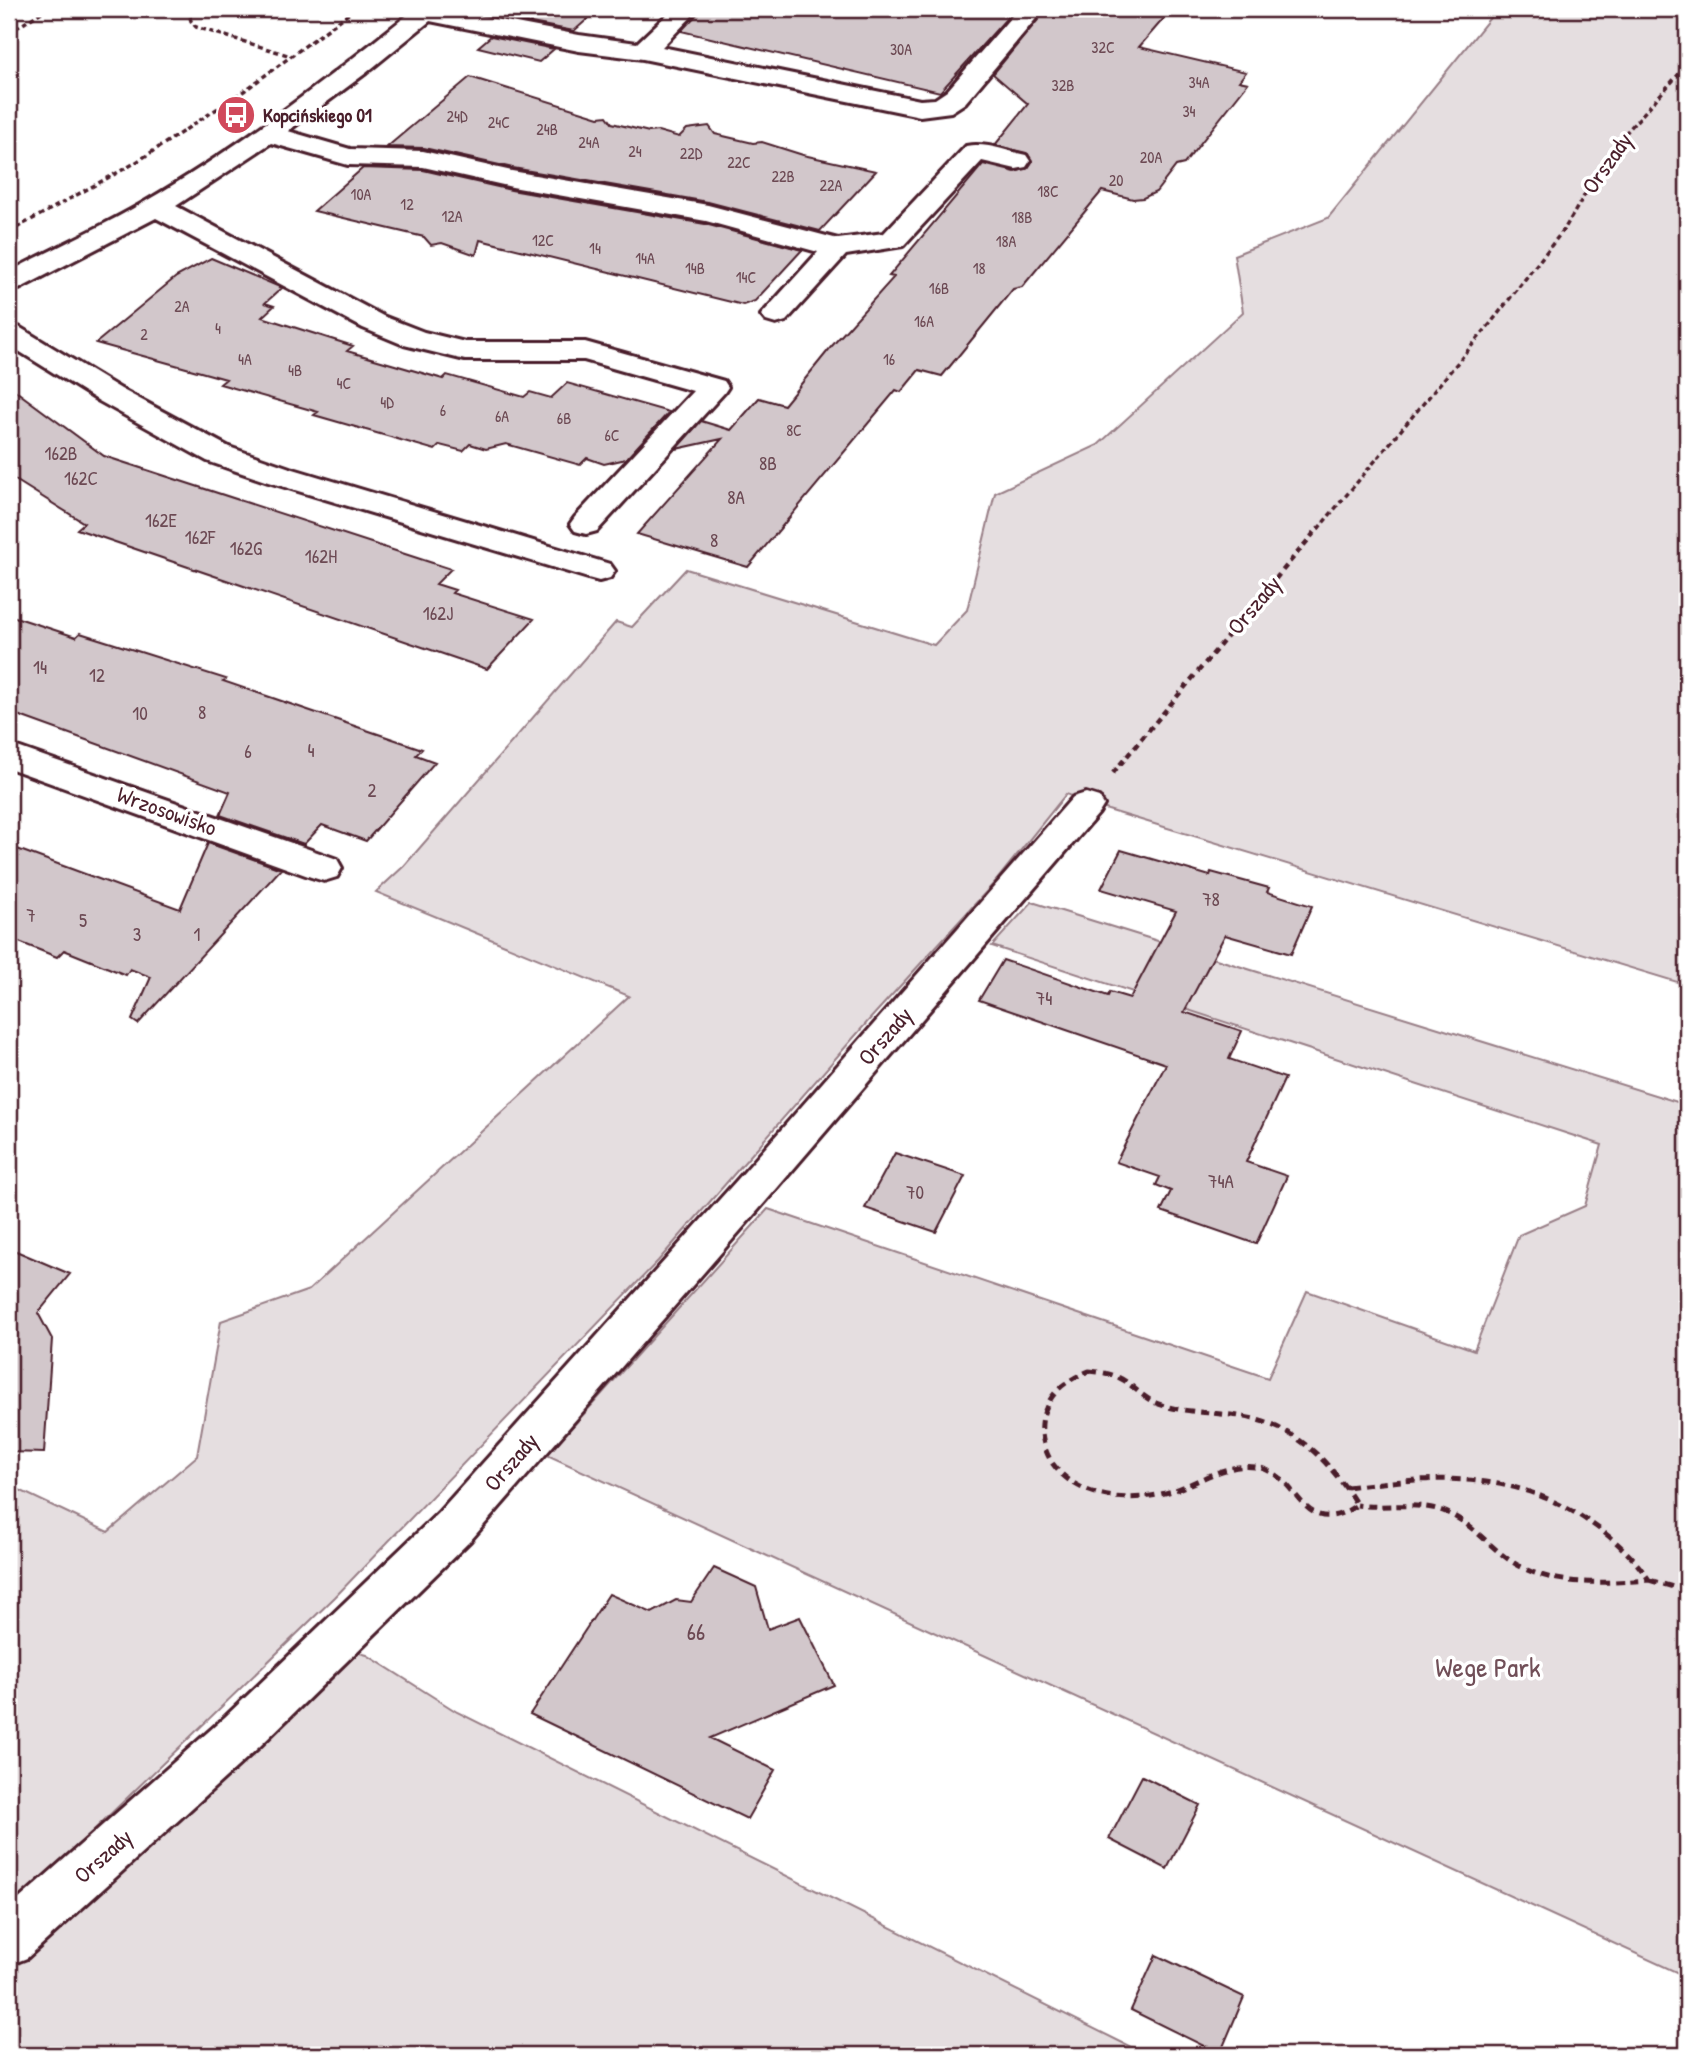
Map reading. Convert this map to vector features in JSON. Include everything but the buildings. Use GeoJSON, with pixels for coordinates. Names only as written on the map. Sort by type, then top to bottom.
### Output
{"type":"FeatureCollection","features":[{"type":"Feature","properties":{"kind":"street"},"geometry":{"type":"LineString","coordinates":[[643,51],[687,9]]}},
{"type":"Feature","properties":{"kind":"street"},"geometry":{"type":"LineString","coordinates":[[9,283],[156,207],[267,133],[357,68],[428,11],[579,43],[643,51],[773,76],[896,105],[920,108],[942,106],[956,97],[1031,9]]}},
{"type":"Feature","properties":{"kind":"street"},"geometry":{"type":"LineString","coordinates":[[267,133],[348,157],[423,159],[512,179],[708,213],[837,248],[894,240],[976,152],[1016,161]]}},
{"type":"Feature","properties":{"kind":"street"},"geometry":{"type":"LineString","coordinates":[[156,207],[373,322],[414,339],[465,351],[585,351],[713,387],[586,524]]}},
{"type":"Feature","properties":{"kind":"street"},"geometry":{"type":"LineString","coordinates":[[776,315],[837,248]]}},
{"type":"Feature","properties":{"kind":"street"},"geometry":{"type":"LineString","coordinates":[[9,333],[110,395],[218,454],[279,475],[599,571]]}},
{"type":"Feature","properties":{"kind":"street","name":"Wrzosowisko"},"geometry":{"type":"LineString","coordinates":[[9,755],[324,868]]}},
{"type":"Feature","properties":{"kind":"street","name":"Orszady"},"geometry":{"type":"LineString","coordinates":[[9,1941],[242,1732],[454,1527],[761,1180],[1086,805]]}},
{"type":"Feature","properties":{"kind":"path"},"geometry":{"type":"LineString","coordinates":[[9,33],[46,9]]}},
{"type":"Feature","properties":{"kind":"path"},"geometry":{"type":"LineString","coordinates":[[188,9],[191,21],[196,27],[292,57]]}},
{"type":"Feature","properties":{"kind":"path"},"geometry":{"type":"LineString","coordinates":[[9,232],[135,163],[292,57],[355,9]]}},
{"type":"Feature","properties":{"kind":"path","name":"Orszady"},"geometry":{"type":"LineString","coordinates":[[1086,805],[1490,324],[1565,228],[1612,148],[1687,65]]}},
{"type":"Feature","properties":{"kind":"path"},"geometry":{"type":"LineString","coordinates":[[1357,1505],[1346,1515],[1325,1518],[1307,1510],[1279,1480],[1262,1468],[1240,1468],[1213,1474],[1170,1491],[1138,1497],[1113,1497],[1085,1490],[1063,1476],[1045,1454],[1041,1434],[1042,1416],[1054,1392],[1071,1376],[1089,1371],[1117,1376],[1154,1402],[1181,1409],[1249,1418],[1284,1428],[1303,1439],[1347,1487],[1357,1505],[1376,1509],[1419,1505],[1441,1510],[1461,1521],[1524,1569],[1543,1577],[1615,1583],[1649,1580],[1687,1591]]}},
{"type":"Feature","properties":{"kind":"path"},"geometry":{"type":"LineString","coordinates":[[1347,1487],[1417,1477],[1459,1477],[1527,1487],[1555,1498],[1585,1517],[1619,1543],[1649,1580]]}},
{"type":"Feature","properties":{"kind":"green space"},"geometry":{"type":"Polygon","coordinates":[[[1497,9],[1687,9],[1687,985],[1108,810],[1066,794],[996,881],[870,1019],[658,1261],[335,1597],[9,1912],[9,1485],[108,1532],[197,1456],[221,1321],[309,1290],[629,996],[376,892],[404,866],[616,622],[632,627],[686,569],[934,645],[967,610],[995,493],[1098,445],[1243,312],[1234,255],[1328,218],[1497,9]]]}},
{"type":"Feature","properties":{"kind":"green space","name":"Wege Park"},"geometry":{"type":"Polygon","coordinates":[[[1032,902],[1687,1105],[1687,1977],[547,1455],[768,1209],[1268,1378],[1307,1291],[1474,1350],[1519,1235],[1585,1206],[1602,1145],[992,946],[1032,902]]]}},
{"type":"Feature","properties":{"kind":"green space"},"geometry":{"type":"Polygon","coordinates":[[[352,1651],[367,1655],[457,1712],[1147,2055],[9,2055],[9,1970],[197,1787],[352,1651]]]}},
{"type":"Feature","properties":{"kind":"place","name":"Kopcińskiego 01"},"geometry":{"type":"Point","coordinates":[236,115]}}]}
